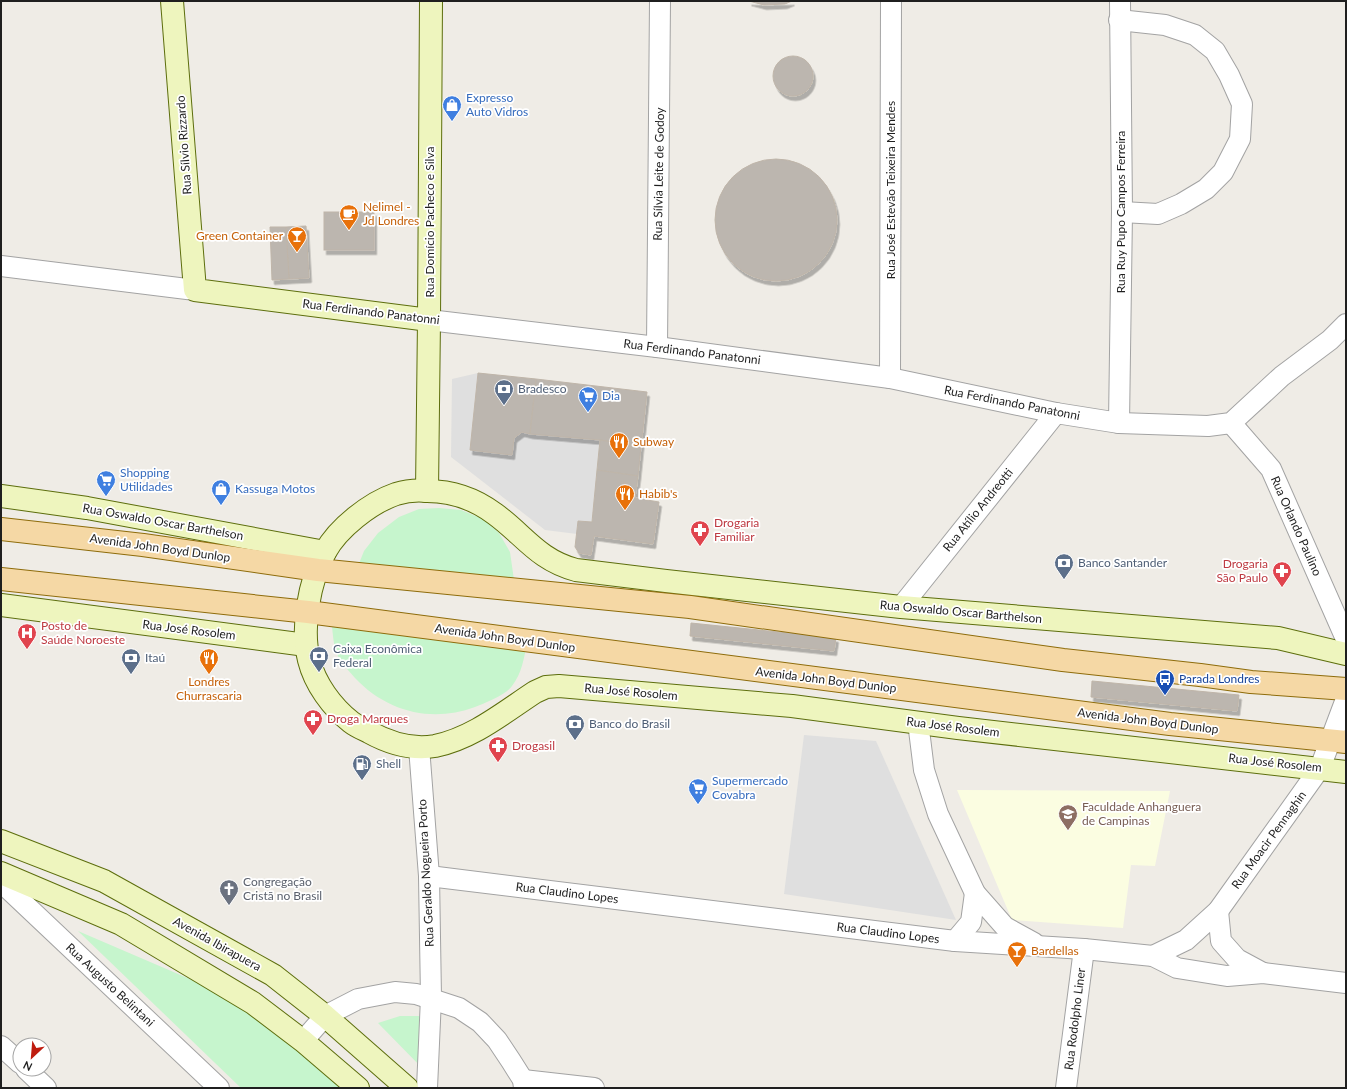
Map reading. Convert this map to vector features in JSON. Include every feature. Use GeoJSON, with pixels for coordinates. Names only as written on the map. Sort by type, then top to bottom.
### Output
{"type":"FeatureCollection","features":[{"type":"Feature","properties":{"kind":"main road","name":"Avenida John Boyd Dunlop"},"geometry":{"type":"LineString","coordinates":[[1,529],[143,545],[322,561],[525,592],[690,607],[1063,660],[1250,682],[1346,689]]}},
{"type":"Feature","properties":{"kind":"main road","name":"Avenida John Boyd Dunlop"},"geometry":{"type":"LineString","coordinates":[[1,580],[308,612],[1170,724],[1338,741]]}},
{"type":"Feature","properties":{"kind":"street","name":"Rua Sílvio Rizzardo"},"geometry":{"type":"LineString","coordinates":[[172,1],[195,290]]}},
{"type":"Feature","properties":{"kind":"street","name":"Rua Domício Pacheco e Silva"},"geometry":{"type":"LineString","coordinates":[[427,490],[431,1]]}},
{"type":"Feature","properties":{"kind":"street","name":"Rua Sílvia Leite de Godoy"},"geometry":{"type":"LineString","coordinates":[[657,347],[660,1]]}},
{"type":"Feature","properties":{"kind":"street","name":"Rua José Estevão Teixeira Mendes"},"geometry":{"type":"LineString","coordinates":[[890,378],[891,1]]}},
{"type":"Feature","properties":{"kind":"street","name":"Rua Ruy Pupo Campos Ferreira"},"geometry":{"type":"LineString","coordinates":[[1119,423],[1122,212],[1120,11]]}},
{"type":"Feature","properties":{"kind":"street"},"geometry":{"type":"LineString","coordinates":[[1120,11],[1195,35],[1215,51],[1229,75],[1242,104],[1240,139],[1223,172],[1206,189],[1181,204],[1158,214],[1122,212]]}},
{"type":"Feature","properties":{"kind":"street","name":"Rua Ferdinando Panatonni"},"geometry":{"type":"LineString","coordinates":[[1,266],[657,347],[890,378],[1056,413],[1119,423],[1208,426],[1231,423]]}},
{"type":"Feature","properties":{"kind":"street"},"geometry":{"type":"LineString","coordinates":[[1231,423],[1282,376],[1330,340],[1346,324]]}},
{"type":"Feature","properties":{"kind":"street","name":"Rua Atílio Andreotti"},"geometry":{"type":"LineString","coordinates":[[901,607],[1056,413]]}},
{"type":"Feature","properties":{"kind":"street","name":"Rua Orlando Paulino"},"geometry":{"type":"LineString","coordinates":[[1231,423],[1271,469],[1346,639]]}},
{"type":"Feature","properties":{"kind":"street"},"geometry":{"type":"LineString","coordinates":[[419,747],[398,745],[384,740],[352,723],[329,700],[319,685],[309,661],[306,645],[308,612],[313,584],[322,561],[346,526],[355,518],[381,501],[402,493],[427,490]]}},
{"type":"Feature","properties":{"kind":"street","name":"Rua Oswaldo Oscar Barthelson"},"geometry":{"type":"LineString","coordinates":[[427,490],[446,492],[466,498],[481,505],[495,514],[550,560],[562,566],[576,570],[901,607],[1278,638],[1346,654]]}},
{"type":"Feature","properties":{"kind":"street","name":"Rua Oswaldo Oscar Barthelson"},"geometry":{"type":"LineString","coordinates":[[1,496],[87,508],[322,561]]}},
{"type":"Feature","properties":{"kind":"street","name":"Rua José Rosolem"},"geometry":{"type":"LineString","coordinates":[[1,606],[306,645]]}},
{"type":"Feature","properties":{"kind":"street","name":"Rua José Rosolem"},"geometry":{"type":"LineString","coordinates":[[419,747],[447,743],[473,733],[535,692],[546,687],[559,686],[792,706],[966,729],[1346,772]]}},
{"type":"Feature","properties":{"kind":"street","name":"Rua Moacir Pennaghin"},"geometry":{"type":"LineString","coordinates":[[1153,956],[1186,940],[1218,911],[1338,741],[1346,699]]}},
{"type":"Feature","properties":{"kind":"street"},"geometry":{"type":"LineString","coordinates":[[918,722],[924,770],[938,814],[975,893],[1005,927],[1039,946]]}},
{"type":"Feature","properties":{"kind":"street","name":"Rua Geraldo Nogueira Porto"},"geometry":{"type":"LineString","coordinates":[[419,747],[429,876],[431,998],[427,1088]]}},
{"type":"Feature","properties":{"kind":"street","name":"Avenida Ibirapuera"},"geometry":{"type":"LineString","coordinates":[[1,841],[104,881],[273,975],[325,1016],[407,1088]]}},
{"type":"Feature","properties":{"kind":"street"},"geometry":{"type":"LineString","coordinates":[[1,873],[121,924],[253,1003],[303,1041],[358,1088]]}},
{"type":"Feature","properties":{"kind":"street","name":"Rua Claudino Lopes"},"geometry":{"type":"LineString","coordinates":[[429,876],[956,941],[1084,949],[1153,956],[1178,968],[1227,976],[1263,973],[1346,983]]}},
{"type":"Feature","properties":{"kind":"street","name":"Rua Augusto Belintani"},"geometry":{"type":"LineString","coordinates":[[1,882],[219,1088]]}},
{"type":"Feature","properties":{"kind":"street"},"geometry":{"type":"LineString","coordinates":[[956,941],[971,922],[975,893]]}},
{"type":"Feature","properties":{"kind":"street"},"geometry":{"type":"LineString","coordinates":[[1218,911],[1221,941],[1237,959],[1263,973]]}},
{"type":"Feature","properties":{"kind":"street","name":"Rua Rodolpho Liner"},"geometry":{"type":"LineString","coordinates":[[1066,1088],[1084,949]]}},
{"type":"Feature","properties":{"kind":"street"},"geometry":{"type":"LineString","coordinates":[[303,1041],[325,1016],[358,999],[395,992],[416,994],[459,1008],[480,1022],[497,1040],[511,1060],[523,1084],[594,1088]]}},
{"type":"Feature","properties":{"kind":"street"},"geometry":{"type":"LineString","coordinates":[[1,1046],[12,1056]]}},
{"type":"Feature","properties":{"kind":"street"},"geometry":{"type":"LineString","coordinates":[[34,1077],[46,1088]]}},
{"type":"Feature","properties":{"kind":"shaded area"},"geometry":{"type":"Polygon","coordinates":[[[478,373],[471,450],[514,438],[522,432],[600,440],[592,522],[578,521],[577,534],[545,530],[451,457],[452,379],[478,373]]]}},
{"type":"Feature","properties":{"kind":"shaded area"},"geometry":{"type":"Polygon","coordinates":[[[804,735],[876,741],[956,920],[784,894],[804,735]]]}},
{"type":"Feature","properties":{"kind":"shaded area","name":"Faculdade Anhanguera de Campinas"},"geometry":{"type":"Polygon","coordinates":[[[957,790],[1170,791],[1155,866],[1131,865],[1123,928],[1012,920],[957,790]]]}},
{"type":"Feature","properties":{"kind":"green space"},"geometry":{"type":"Polygon","coordinates":[[[439,508],[461,510],[483,519],[499,533],[510,552],[514,580],[358,566],[364,551],[378,533],[399,517],[419,509],[439,508]]]}},
{"type":"Feature","properties":{"kind":"green space"},"geometry":{"type":"Polygon","coordinates":[[[331,621],[527,643],[518,676],[506,692],[475,707],[459,712],[427,714],[411,711],[381,699],[355,678],[337,654],[331,621]]]}},
{"type":"Feature","properties":{"kind":"green space"},"geometry":{"type":"Polygon","coordinates":[[[78,931],[227,995],[348,1088],[241,1088],[78,931]]]}},
{"type":"Feature","properties":{"kind":"green space"},"geometry":{"type":"Polygon","coordinates":[[[400,1016],[424,1016],[427,1073],[378,1023],[400,1016]]]}},
{"type":"Feature","properties":{"kind":"building"},"geometry":{"type":"Polygon","coordinates":[[[749,1],[792,1],[785,4],[764,5],[749,1]]]}},
{"type":"Feature","properties":{"kind":"building"},"geometry":{"type":"Polygon","coordinates":[[[789,56],[797,56],[804,59],[810,65],[813,76],[810,87],[804,93],[797,96],[789,96],[782,93],[776,87],[773,80],[773,72],[776,65],[782,59],[789,56]]]}},
{"type":"Feature","properties":{"kind":"building"},"geometry":{"type":"Polygon","coordinates":[[[776,159],[788,160],[799,164],[810,169],[819,177],[827,186],[832,197],[836,208],[836,232],[832,243],[827,254],[819,263],[810,271],[799,276],[788,280],[776,281],[764,280],[753,276],[742,271],[733,263],[725,254],[720,243],[716,232],[715,220],[716,208],[720,197],[725,186],[733,177],[742,169],[753,164],[764,160],[776,159]]]}},
{"type":"Feature","properties":{"kind":"building","name":"Nelimel - Jd Londres"},"geometry":{"type":"Polygon","coordinates":[[[324,212],[374,212],[374,250],[324,250],[324,212]]]}},
{"type":"Feature","properties":{"kind":"building","name":"Green Container"},"geometry":{"type":"Polygon","coordinates":[[[306,226],[309,278],[289,279],[286,227],[306,226]]]}},
{"type":"Feature","properties":{"kind":"building"},"geometry":{"type":"Polygon","coordinates":[[[270,227],[286,227],[289,279],[272,280],[270,227]]]}},
{"type":"Feature","properties":{"kind":"building","name":"Bradesco"},"geometry":{"type":"Polygon","coordinates":[[[478,373],[536,379],[530,434],[522,432],[514,438],[512,455],[470,450],[478,373]]]}},
{"type":"Feature","properties":{"kind":"building","name":"Dia"},"geometry":{"type":"Polygon","coordinates":[[[536,379],[647,392],[641,447],[600,440],[530,434],[536,379]]]}},
{"type":"Feature","properties":{"kind":"building","name":"Subway"},"geometry":{"type":"Polygon","coordinates":[[[600,440],[641,447],[638,476],[597,470],[600,440]]]}},
{"type":"Feature","properties":{"kind":"building","name":"Habib's"},"geometry":{"type":"Polygon","coordinates":[[[597,470],[638,476],[635,498],[659,502],[653,544],[594,536],[591,555],[579,553],[575,547],[578,521],[592,522],[597,470]]]}},
{"type":"Feature","properties":{"kind":"building"},"geometry":{"type":"Polygon","coordinates":[[[691,623],[836,638],[834,651],[690,636],[691,623]]]}},
{"type":"Feature","properties":{"kind":"building","name":"Parada Londres"},"geometry":{"type":"Polygon","coordinates":[[[1092,681],[1239,695],[1237,711],[1091,697],[1092,681]]]}},
{"type":"Feature","properties":{"kind":"place","name":"Expresso Auto Vidros"},"geometry":{"type":"Point","coordinates":[452,122]}},
{"type":"Feature","properties":{"kind":"place","name":"Nelimel - Jd Londres"},"geometry":{"type":"Point","coordinates":[349,231]}},
{"type":"Feature","properties":{"kind":"place","name":"Green Container"},"geometry":{"type":"Point","coordinates":[297,253]}},
{"type":"Feature","properties":{"kind":"place","name":"Bradesco"},"geometry":{"type":"Point","coordinates":[504,406]}},
{"type":"Feature","properties":{"kind":"place","name":"Dia"},"geometry":{"type":"Point","coordinates":[588,413]}},
{"type":"Feature","properties":{"kind":"place","name":"Subway"},"geometry":{"type":"Point","coordinates":[619,459]}},
{"type":"Feature","properties":{"kind":"place","name":"Shopping Utilidades"},"geometry":{"type":"Point","coordinates":[106,497]}},
{"type":"Feature","properties":{"kind":"place","name":"Kassuga Motos"},"geometry":{"type":"Point","coordinates":[221,506]}},
{"type":"Feature","properties":{"kind":"place","name":"Habib's"},"geometry":{"type":"Point","coordinates":[625,511]}},
{"type":"Feature","properties":{"kind":"place","name":"Drogaria Familiar"},"geometry":{"type":"Point","coordinates":[700,547]}},
{"type":"Feature","properties":{"kind":"place","name":"Banco Santander"},"geometry":{"type":"Point","coordinates":[1064,580]}},
{"type":"Feature","properties":{"kind":"place","name":"Drogaria São Paulo"},"geometry":{"type":"Point","coordinates":[1282,588]}},
{"type":"Feature","properties":{"kind":"place","name":"Posto de Saúde Noroeste"},"geometry":{"type":"Point","coordinates":[27,650]}},
{"type":"Feature","properties":{"kind":"place","name":"Caixa Econômica Federal"},"geometry":{"type":"Point","coordinates":[319,673]}},
{"type":"Feature","properties":{"kind":"place","name":"Itaú"},"geometry":{"type":"Point","coordinates":[131,675]}},
{"type":"Feature","properties":{"kind":"place","name":"Londres Churrascaria"},"geometry":{"type":"Point","coordinates":[209,675]}},
{"type":"Feature","properties":{"kind":"place","name":"Parada Londres"},"geometry":{"type":"Point","coordinates":[1165,696]}},
{"type":"Feature","properties":{"kind":"place","name":"Droga Marques"},"geometry":{"type":"Point","coordinates":[313,736]}},
{"type":"Feature","properties":{"kind":"place","name":"Banco do Brasil"},"geometry":{"type":"Point","coordinates":[575,741]}},
{"type":"Feature","properties":{"kind":"place","name":"Drogasil"},"geometry":{"type":"Point","coordinates":[498,763]}},
{"type":"Feature","properties":{"kind":"place","name":"Shell"},"geometry":{"type":"Point","coordinates":[362,781]}},
{"type":"Feature","properties":{"kind":"place","name":"Supermercado Covabra"},"geometry":{"type":"Point","coordinates":[698,805]}},
{"type":"Feature","properties":{"kind":"place","name":"Faculdade Anhanguera de Campinas"},"geometry":{"type":"Point","coordinates":[1068,831]}},
{"type":"Feature","properties":{"kind":"place","name":"Congregação Cristã no Brasil"},"geometry":{"type":"Point","coordinates":[229,906]}},
{"type":"Feature","properties":{"kind":"place","name":"Bardellas"},"geometry":{"type":"Point","coordinates":[1017,968]}}]}
